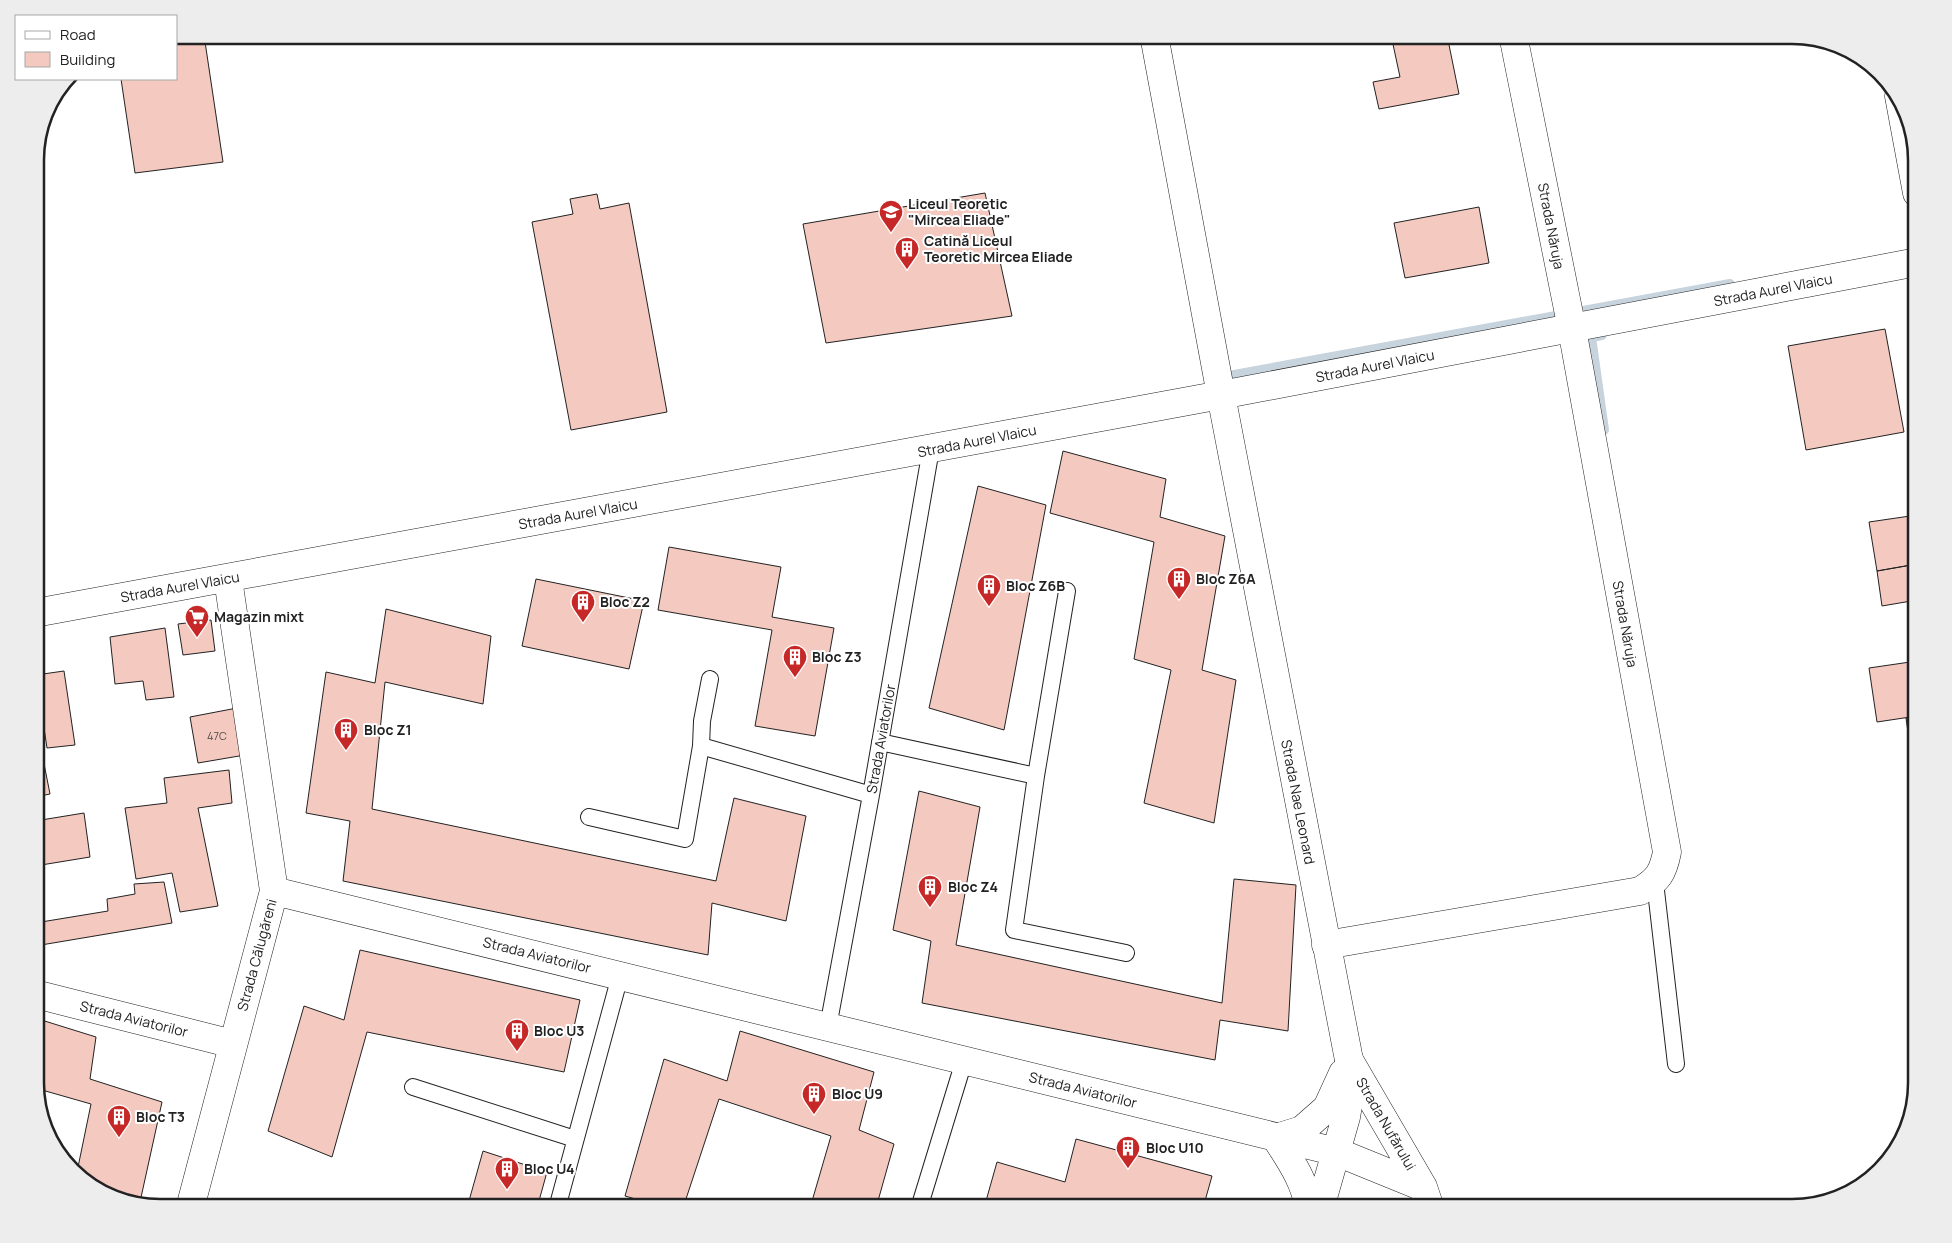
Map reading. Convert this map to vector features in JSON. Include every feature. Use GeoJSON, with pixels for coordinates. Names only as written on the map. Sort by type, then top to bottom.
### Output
{"type":"FeatureCollection","features":[{"type":"Feature","properties":{"kind":"street","name":"Strada Nae Leonard"},"geometry":{"type":"LineString","coordinates":[[1156,44],[1349,1060],[1350,1092],[1337,1152],[1323,1199]]}},
{"type":"Feature","properties":{"kind":"street","name":"Strada Năruja"},"geometry":{"type":"LineString","coordinates":[[1515,44],[1572,329],[1667,852],[1664,868],[1655,882]]}},
{"type":"Feature","properties":{"kind":"street","name":"Strada Aurel Vlaicu"},"geometry":{"type":"LineString","coordinates":[[44,611],[1221,395],[1908,264]]}},
{"type":"Feature","properties":{"kind":"street","name":"Strada Călugăreni"},"geometry":{"type":"LineString","coordinates":[[192,1199],[274,891],[228,579]]}},
{"type":"Feature","properties":{"kind":"street"},"geometry":{"type":"LineString","coordinates":[[1326,945],[1640,891],[1655,882]]}},
{"type":"Feature","properties":{"kind":"street","name":"Strada Aviatorilor"},"geometry":{"type":"LineString","coordinates":[[274,891],[1337,1152]]}},
{"type":"Feature","properties":{"kind":"street","name":"Strada Aviatorilor"},"geometry":{"type":"LineString","coordinates":[[44,996],[233,1044]]}},
{"type":"Feature","properties":{"kind":"street"},"geometry":{"type":"LineString","coordinates":[[1308,1199],[1307,1192],[1295,1168],[1276,1138],[1302,1130],[1327,1108],[1349,1060]]}},
{"type":"Feature","properties":{"kind":"street","name":"Strada Nufărului"},"geometry":{"type":"LineString","coordinates":[[1349,1060],[1427,1197]]}},
{"type":"Feature","properties":{"kind":"street","name":"Strada Nufărului"},"geometry":{"type":"LineString","coordinates":[[1337,1152],[1427,1197]]}},
{"type":"Feature","properties":{"kind":"lane","name":"Strada Aviatorilor"},"geometry":{"type":"LineString","coordinates":[[828,1027],[871,795],[931,449]]}},
{"type":"Feature","properties":{"kind":"lane"},"geometry":{"type":"LineString","coordinates":[[1067,590],[1036,776],[1014,930],[1126,953]]}},
{"type":"Feature","properties":{"kind":"lane"},"geometry":{"type":"LineString","coordinates":[[589,817],[685,839],[710,679]]}},
{"type":"Feature","properties":{"kind":"lane"},"geometry":{"type":"LineString","coordinates":[[880,742],[1036,776]]}},
{"type":"Feature","properties":{"kind":"lane"},"geometry":{"type":"LineString","coordinates":[[701,746],[871,795]]}},
{"type":"Feature","properties":{"kind":"lane"},"geometry":{"type":"LineString","coordinates":[[1655,882],[1676,1064]]}},
{"type":"Feature","properties":{"kind":"lane"},"geometry":{"type":"LineString","coordinates":[[564,1199],[575,1139],[620,976]]}},
{"type":"Feature","properties":{"kind":"lane"},"geometry":{"type":"LineString","coordinates":[[922,1199],[964,1061]]}},
{"type":"Feature","properties":{"kind":"lane"},"geometry":{"type":"LineString","coordinates":[[413,1087],[575,1139]]}},
{"type":"Feature","properties":{"kind":"building"},"geometry":{"type":"Polygon","coordinates":[[[178,44],[205,44],[223,162],[135,173],[121,80],[178,80],[178,44]]]}},
{"type":"Feature","properties":{"kind":"building"},"geometry":{"type":"Polygon","coordinates":[[[1393,44],[1449,44],[1459,94],[1379,109],[1373,82],[1400,77],[1393,44]]]}},
{"type":"Feature","properties":{"kind":"building","name":"Catină Liceul Teoretic Mircea Eliade"},"geometry":{"type":"Polygon","coordinates":[[[985,193],[1012,316],[826,343],[803,224],[985,193]]]}},
{"type":"Feature","properties":{"kind":"building"},"geometry":{"type":"Polygon","coordinates":[[[597,194],[600,209],[629,203],[667,412],[571,430],[532,222],[573,214],[570,199],[597,194]]]}},
{"type":"Feature","properties":{"kind":"building"},"geometry":{"type":"Polygon","coordinates":[[[1479,207],[1489,263],[1405,278],[1394,223],[1479,207]]]}},
{"type":"Feature","properties":{"kind":"building"},"geometry":{"type":"Polygon","coordinates":[[[1885,329],[1904,432],[1806,450],[1788,346],[1885,329]]]}},
{"type":"Feature","properties":{"kind":"building","name":"Bloc Z6A"},"geometry":{"type":"Polygon","coordinates":[[[1063,451],[1166,479],[1160,517],[1225,536],[1202,670],[1236,680],[1214,823],[1144,803],[1171,670],[1134,659],[1154,542],[1050,513],[1063,451]]]}},
{"type":"Feature","properties":{"kind":"building","name":"Bloc Z6B"},"geometry":{"type":"Polygon","coordinates":[[[978,486],[1046,505],[1004,730],[929,708],[978,486]]]}},
{"type":"Feature","properties":{"kind":"building"},"geometry":{"type":"Polygon","coordinates":[[[1908,516],[1908,566],[1877,571],[1869,522],[1908,516]]]}},
{"type":"Feature","properties":{"kind":"building","name":"Bloc Z3"},"geometry":{"type":"Polygon","coordinates":[[[669,547],[781,567],[772,617],[834,628],[815,736],[755,726],[772,630],[658,610],[669,547]]]}},
{"type":"Feature","properties":{"kind":"building"},"geometry":{"type":"Polygon","coordinates":[[[1908,566],[1908,602],[1882,606],[1877,571],[1908,566]]]}},
{"type":"Feature","properties":{"kind":"building","name":"Bloc Z2"},"geometry":{"type":"Polygon","coordinates":[[[536,579],[644,601],[629,669],[522,646],[536,579]]]}},
{"type":"Feature","properties":{"kind":"building","name":"Bloc Z1"},"geometry":{"type":"Polygon","coordinates":[[[386,609],[491,636],[483,704],[385,682],[372,809],[716,881],[734,798],[806,816],[786,921],[712,903],[708,955],[343,881],[350,821],[306,813],[326,672],[375,683],[386,609]]]}},
{"type":"Feature","properties":{"kind":"building","name":"Magazin mixt"},"geometry":{"type":"Polygon","coordinates":[[[211,620],[215,651],[183,655],[178,624],[211,620]]]}},
{"type":"Feature","properties":{"kind":"building"},"geometry":{"type":"Polygon","coordinates":[[[165,628],[174,697],[146,700],[143,681],[115,684],[110,637],[165,628]]]}},
{"type":"Feature","properties":{"kind":"building"},"geometry":{"type":"Polygon","coordinates":[[[1908,662],[1908,717],[1877,722],[1869,668],[1908,662]]]}},
{"type":"Feature","properties":{"kind":"building"},"geometry":{"type":"Polygon","coordinates":[[[64,671],[75,745],[47,748],[44,728],[44,674],[64,671]]]}},
{"type":"Feature","properties":{"kind":"building"},"geometry":{"type":"Polygon","coordinates":[[[237,708],[245,755],[198,763],[190,717],[237,708]]]}},
{"type":"Feature","properties":{"kind":"building"},"geometry":{"type":"Polygon","coordinates":[[[44,764],[50,794],[44,795],[44,764]]]}},
{"type":"Feature","properties":{"kind":"building"},"geometry":{"type":"Polygon","coordinates":[[[229,770],[232,803],[198,808],[218,906],[180,912],[172,873],[136,879],[125,808],[167,803],[164,778],[229,770]]]}},
{"type":"Feature","properties":{"kind":"building","name":"Bloc Z4"},"geometry":{"type":"Polygon","coordinates":[[[919,791],[980,807],[956,945],[1222,1003],[1234,879],[1296,885],[1288,1031],[1220,1020],[1215,1060],[922,1003],[931,941],[893,930],[919,791]]]}},
{"type":"Feature","properties":{"kind":"building"},"geometry":{"type":"Polygon","coordinates":[[[84,813],[90,857],[44,865],[44,820],[84,813]]]}},
{"type":"Feature","properties":{"kind":"building"},"geometry":{"type":"Polygon","coordinates":[[[164,882],[172,923],[44,944],[44,922],[108,911],[107,899],[135,894],[134,884],[164,882]]]}},
{"type":"Feature","properties":{"kind":"building","name":"Bloc U3"},"geometry":{"type":"Polygon","coordinates":[[[360,950],[580,1000],[564,1072],[367,1032],[332,1157],[268,1131],[304,1006],[344,1020],[360,950]]]}},
{"type":"Feature","properties":{"kind":"building","name":"Bloc T3"},"geometry":{"type":"Polygon","coordinates":[[[44,1021],[96,1037],[90,1079],[162,1102],[141,1197],[129,1195],[102,1184],[78,1166],[91,1104],[44,1091],[44,1021]]]}},
{"type":"Feature","properties":{"kind":"building","name":"Bloc U9"},"geometry":{"type":"Polygon","coordinates":[[[740,1031],[874,1072],[859,1130],[894,1144],[879,1199],[813,1199],[831,1136],[719,1099],[686,1199],[636,1199],[625,1196],[664,1059],[727,1081],[740,1031]]]}},
{"type":"Feature","properties":{"kind":"building","name":"Bloc U10"},"geometry":{"type":"Polygon","coordinates":[[[1076,1139],[1212,1176],[1206,1199],[987,1199],[997,1162],[1065,1182],[1076,1139]]]}},
{"type":"Feature","properties":{"kind":"building","name":"Bloc U4"},"geometry":{"type":"Polygon","coordinates":[[[483,1151],[547,1172],[540,1199],[470,1199],[483,1151]]]}},
{"type":"Feature","properties":{"kind":"waterway"},"geometry":{"type":"LineString","coordinates":[[1218,378],[1730,284]]}},
{"type":"Feature","properties":{"kind":"waterway"},"geometry":{"type":"LineString","coordinates":[[1602,335],[1591,337],[1604,430]]}},
{"type":"Feature","properties":{"kind":"place","name":"Liceul Teoretic \"Mircea Eliade\""},"geometry":{"type":"Point","coordinates":[891,233]}},
{"type":"Feature","properties":{"kind":"place","name":"Catină Liceul Teoretic Mircea Eliade"},"geometry":{"type":"Point","coordinates":[907,270]}},
{"type":"Feature","properties":{"kind":"place","name":"Bloc Z6A"},"geometry":{"type":"Point","coordinates":[1179,600]}},
{"type":"Feature","properties":{"kind":"place","name":"Bloc Z6B"},"geometry":{"type":"Point","coordinates":[989,607]}},
{"type":"Feature","properties":{"kind":"place","name":"Bloc Z2"},"geometry":{"type":"Point","coordinates":[583,623]}},
{"type":"Feature","properties":{"kind":"place","name":"Magazin mixt"},"geometry":{"type":"Point","coordinates":[197,638]}},
{"type":"Feature","properties":{"kind":"place","name":"Bloc Z3"},"geometry":{"type":"Point","coordinates":[795,678]}},
{"type":"Feature","properties":{"kind":"place","name":"Bloc Z1"},"geometry":{"type":"Point","coordinates":[346,751]}},
{"type":"Feature","properties":{"kind":"place","name":"Bloc Z4"},"geometry":{"type":"Point","coordinates":[930,908]}},
{"type":"Feature","properties":{"kind":"place","name":"Bloc U3"},"geometry":{"type":"Point","coordinates":[517,1052]}},
{"type":"Feature","properties":{"kind":"place","name":"Bloc U9"},"geometry":{"type":"Point","coordinates":[814,1115]}},
{"type":"Feature","properties":{"kind":"place","name":"Bloc T3"},"geometry":{"type":"Point","coordinates":[119,1138]}},
{"type":"Feature","properties":{"kind":"place","name":"Bloc U10"},"geometry":{"type":"Point","coordinates":[1128,1169]}},
{"type":"Feature","properties":{"kind":"place","name":"Bloc U4"},"geometry":{"type":"Point","coordinates":[507,1190]}}]}
